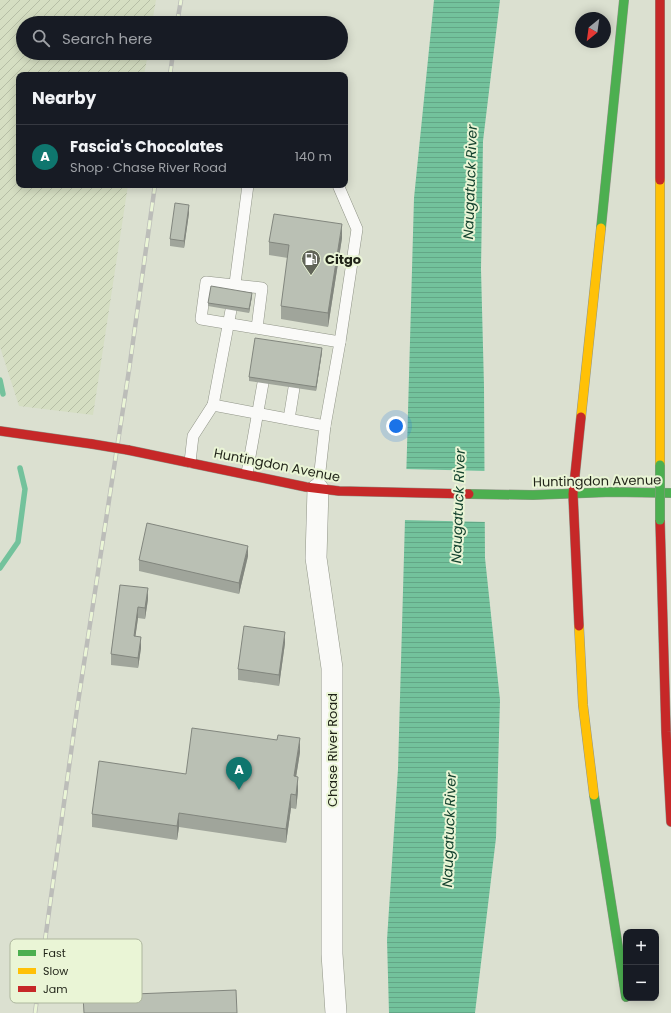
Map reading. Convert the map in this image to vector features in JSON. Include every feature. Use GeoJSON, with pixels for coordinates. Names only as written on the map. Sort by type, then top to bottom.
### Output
{"type":"FeatureCollection","features":[{"type":"Feature","properties":{"kind":"main road"},"geometry":{"type":"LineString","coordinates":[[623,976],[596,812],[583,705],[573,494],[624,0]]}},
{"type":"Feature","properties":{"kind":"main road"},"geometry":{"type":"LineString","coordinates":[[660,0],[660,520],[666,732],[671,822]]}},
{"type":"Feature","properties":{"kind":"main road","name":"Huntingdon Avenue"},"geometry":{"type":"LineString","coordinates":[[0,431],[128,450],[247,473],[318,489],[339,491],[516,495],[612,492],[671,493]]}},
{"type":"Feature","properties":{"kind":"street","name":"Chase River Road"},"geometry":{"type":"LineString","coordinates":[[318,489],[316,558],[332,668],[332,954],[336,1013]]}},
{"type":"Feature","properties":{"kind":"lane"},"geometry":{"type":"LineString","coordinates":[[234,289],[248,188]]}},
{"type":"Feature","properties":{"kind":"lane"},"geometry":{"type":"LineString","coordinates":[[318,489],[325,426],[340,342],[357,229],[339,188]]}},
{"type":"Feature","properties":{"kind":"lane"},"geometry":{"type":"LineString","coordinates":[[257,328],[262,288],[234,289],[206,282],[201,319],[340,342]]}},
{"type":"Feature","properties":{"kind":"lane"},"geometry":{"type":"LineString","coordinates":[[190,462],[193,436],[213,405],[231,310]]}},
{"type":"Feature","properties":{"kind":"lane"},"geometry":{"type":"LineString","coordinates":[[270,344],[272,331]]}},
{"type":"Feature","properties":{"kind":"lane"},"geometry":{"type":"LineString","coordinates":[[301,348],[303,336]]}},
{"type":"Feature","properties":{"kind":"lane"},"geometry":{"type":"LineString","coordinates":[[247,473],[263,383]]}},
{"type":"Feature","properties":{"kind":"lane"},"geometry":{"type":"LineString","coordinates":[[289,419],[294,388]]}},
{"type":"Feature","properties":{"kind":"lane"},"geometry":{"type":"LineString","coordinates":[[213,405],[325,426]]}},
{"type":"Feature","properties":{"kind":"shaded area"},"geometry":{"type":"Polygon","coordinates":[[[0,0],[156,0],[153,16],[16,16],[16,60],[147,60],[145,72],[16,72],[16,188],[128,188],[93,415],[19,406],[0,347],[0,0]]]}},
{"type":"Feature","properties":{"kind":"water","name":"Naugatuck River"},"geometry":{"type":"Polygon","coordinates":[[[434,0],[500,0],[483,141],[481,269],[484,386],[485,558],[500,700],[496,838],[475,1013],[389,1013],[387,940],[398,769],[414,198],[434,0]]]}},
{"type":"Feature","properties":{"kind":"pier"},"geometry":{"type":"Polygon","coordinates":[[[404,469],[487,471],[487,522],[403,520],[404,469]]]}},
{"type":"Feature","properties":{"kind":"building"},"geometry":{"type":"Polygon","coordinates":[[[175,203],[189,205],[184,241],[170,239],[175,203]]]}},
{"type":"Feature","properties":{"kind":"building","name":"Citgo"},"geometry":{"type":"Polygon","coordinates":[[[274,214],[342,224],[328,313],[281,306],[289,245],[269,242],[274,214]]]}},
{"type":"Feature","properties":{"kind":"building"},"geometry":{"type":"Polygon","coordinates":[[[211,286],[252,293],[249,309],[208,303],[211,286]]]}},
{"type":"Feature","properties":{"kind":"building"},"geometry":{"type":"Polygon","coordinates":[[[255,338],[322,348],[316,387],[249,377],[255,338]]]}},
{"type":"Feature","properties":{"kind":"building"},"geometry":{"type":"Polygon","coordinates":[[[147,523],[248,546],[239,583],[139,560],[147,523]]]}},
{"type":"Feature","properties":{"kind":"building"},"geometry":{"type":"Polygon","coordinates":[[[120,585],[148,588],[145,608],[138,607],[134,636],[141,637],[138,658],[111,654],[120,585]]]}},
{"type":"Feature","properties":{"kind":"building"},"geometry":{"type":"Polygon","coordinates":[[[244,626],[285,632],[279,675],[238,669],[244,626]]]}},
{"type":"Feature","properties":{"kind":"building"},"geometry":{"type":"Polygon","coordinates":[[[192,728],[277,740],[278,735],[300,738],[294,776],[298,777],[296,795],[291,794],[286,829],[179,813],[177,826],[92,814],[99,761],[186,774],[192,728]]]}},
{"type":"Feature","properties":{"kind":"building"},"geometry":{"type":"Polygon","coordinates":[[[236,990],[237,1013],[84,1013],[83,1003],[142,1003],[142,994],[236,990]]]}},
{"type":"Feature","properties":{"kind":"waterway"},"geometry":{"type":"LineString","coordinates":[[0,380],[3,394]]}},
{"type":"Feature","properties":{"kind":"waterway"},"geometry":{"type":"LineString","coordinates":[[0,568],[18,542],[25,489],[20,468]]}},
{"type":"Feature","properties":{"kind":"railway"},"geometry":{"type":"LineString","coordinates":[[178,16],[181,0]]}},
{"type":"Feature","properties":{"kind":"railway"},"geometry":{"type":"LineString","coordinates":[[170,72],[172,60]]}},
{"type":"Feature","properties":{"kind":"railway"},"geometry":{"type":"LineString","coordinates":[[45,939],[77,709],[129,370],[155,188]]}},
{"type":"Feature","properties":{"kind":"railway"},"geometry":{"type":"LineString","coordinates":[[35,1013],[36,1003]]}},
{"type":"Feature","properties":{"kind":"traffic: fast"},"geometry":{"type":"LineString","coordinates":[[601,228],[624,0]]}},
{"type":"Feature","properties":{"kind":"traffic: fast"},"geometry":{"type":"LineString","coordinates":[[660,465],[660,520]]}},
{"type":"Feature","properties":{"kind":"traffic: fast"},"geometry":{"type":"LineString","coordinates":[[469,494],[533,495],[612,492],[671,493]]}},
{"type":"Feature","properties":{"kind":"traffic: fast"},"geometry":{"type":"LineString","coordinates":[[594,795],[623,978]]}},
{"type":"Feature","properties":{"kind":"traffic: slow"},"geometry":{"type":"LineString","coordinates":[[660,180],[660,465]]}},
{"type":"Feature","properties":{"kind":"traffic: slow"},"geometry":{"type":"LineString","coordinates":[[581,417],[601,228]]}},
{"type":"Feature","properties":{"kind":"traffic: slow"},"geometry":{"type":"LineString","coordinates":[[579,626],[583,705],[594,795]]}},
{"type":"Feature","properties":{"kind":"traffic: jam"},"geometry":{"type":"LineString","coordinates":[[660,0],[660,180]]}},
{"type":"Feature","properties":{"kind":"traffic: jam"},"geometry":{"type":"LineString","coordinates":[[579,626],[573,494],[581,417]]}},
{"type":"Feature","properties":{"kind":"traffic: jam"},"geometry":{"type":"LineString","coordinates":[[0,431],[92,444]]}},
{"type":"Feature","properties":{"kind":"traffic: jam"},"geometry":{"type":"LineString","coordinates":[[92,444],[128,450]]}},
{"type":"Feature","properties":{"kind":"traffic: jam"},"geometry":{"type":"LineString","coordinates":[[128,450],[306,487],[339,491],[469,494]]}},
{"type":"Feature","properties":{"kind":"traffic: jam"},"geometry":{"type":"LineString","coordinates":[[660,520],[666,732],[671,822]]}},
{"type":"Feature","properties":{"kind":"place","name":"Citgo"},"geometry":{"type":"Point","coordinates":[311,276]}},
{"type":"Feature","properties":{"kind":"place","name":"Fascia's Chocolates"},"geometry":{"type":"Point","coordinates":[239,790]}}]}
